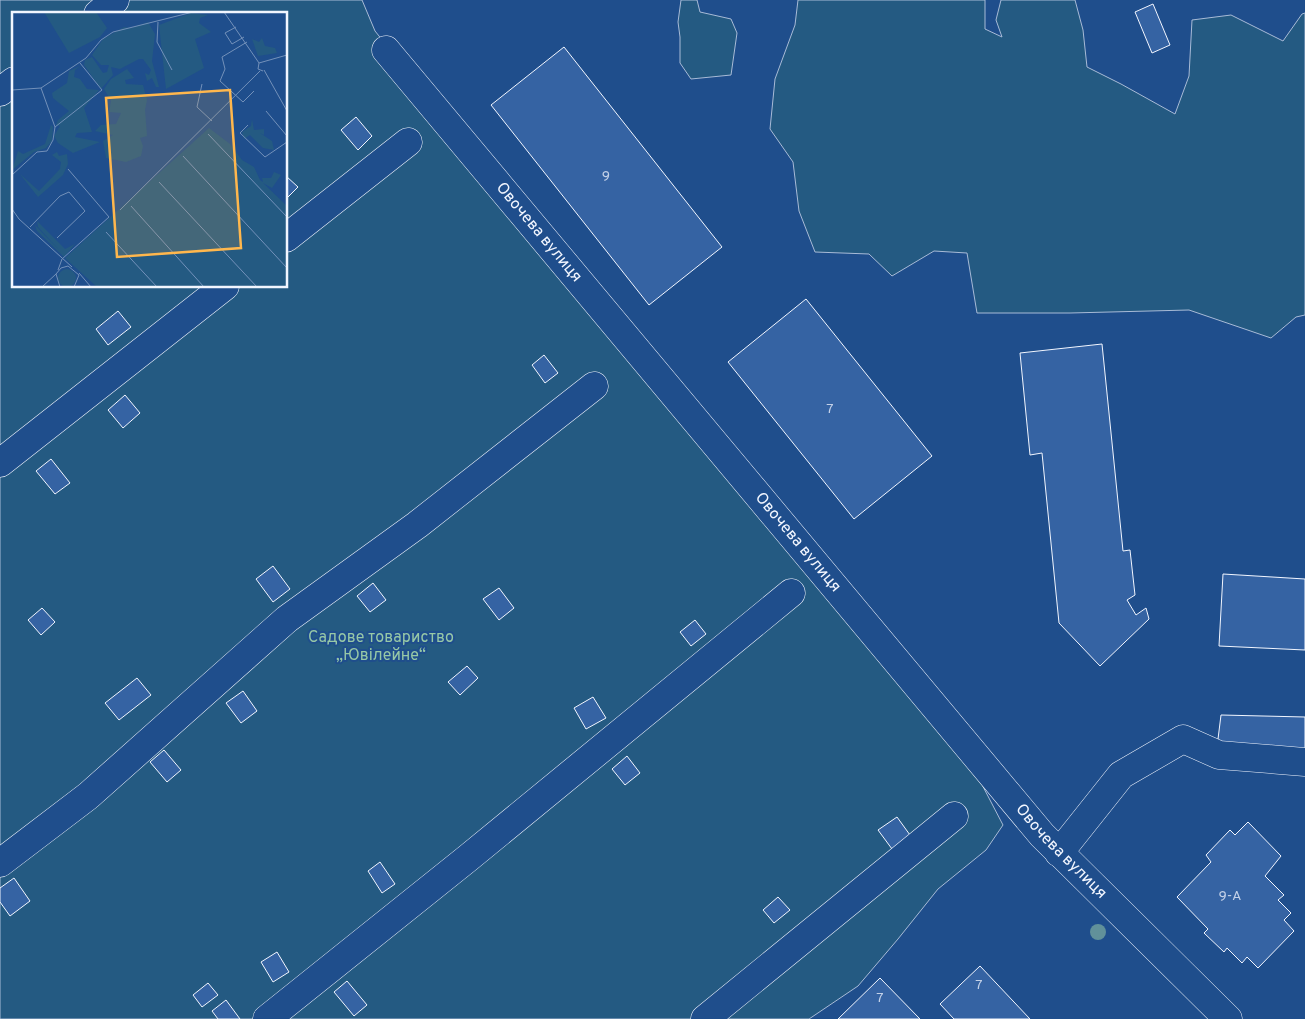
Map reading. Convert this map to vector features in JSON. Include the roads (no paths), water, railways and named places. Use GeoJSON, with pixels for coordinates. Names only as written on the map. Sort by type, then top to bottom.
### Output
{"type":"FeatureCollection","features":[{"type":"Feature","properties":{"kind":"street"},"geometry":{"type":"LineString","coordinates":[[100,12],[115,0]]}},
{"type":"Feature","properties":{"kind":"street","name":"Овочева вулиця"},"geometry":{"type":"LineString","coordinates":[[386,50],[1036,828],[1228,1019]]}},
{"type":"Feature","properties":{"kind":"street"},"geometry":{"type":"LineString","coordinates":[[0,92],[12,83]]}},
{"type":"Feature","properties":{"kind":"street"},"geometry":{"type":"LineString","coordinates":[[288,236],[408,142]]}},
{"type":"Feature","properties":{"kind":"street"},"geometry":{"type":"LineString","coordinates":[[0,463],[222,288]]}},
{"type":"Feature","properties":{"kind":"street"},"geometry":{"type":"LineString","coordinates":[[0,863],[88,796],[287,619],[417,525],[594,386]]}},
{"type":"Feature","properties":{"kind":"street"},"geometry":{"type":"LineString","coordinates":[[267,1019],[468,858],[790,593]]}},
{"type":"Feature","properties":{"kind":"street"},"geometry":{"type":"LineString","coordinates":[[1059,852],[1121,775],[1183,739],[1219,755],[1305,762]]}},
{"type":"Feature","properties":{"kind":"street"},"geometry":{"type":"LineString","coordinates":[[705,1019],[954,816]]}},
{"type":"Feature","properties":{"kind":"park label","name":"Садове товариство „Ювілейне“"},"geometry":{"type":"Point","coordinates":[381,647]}}]}
